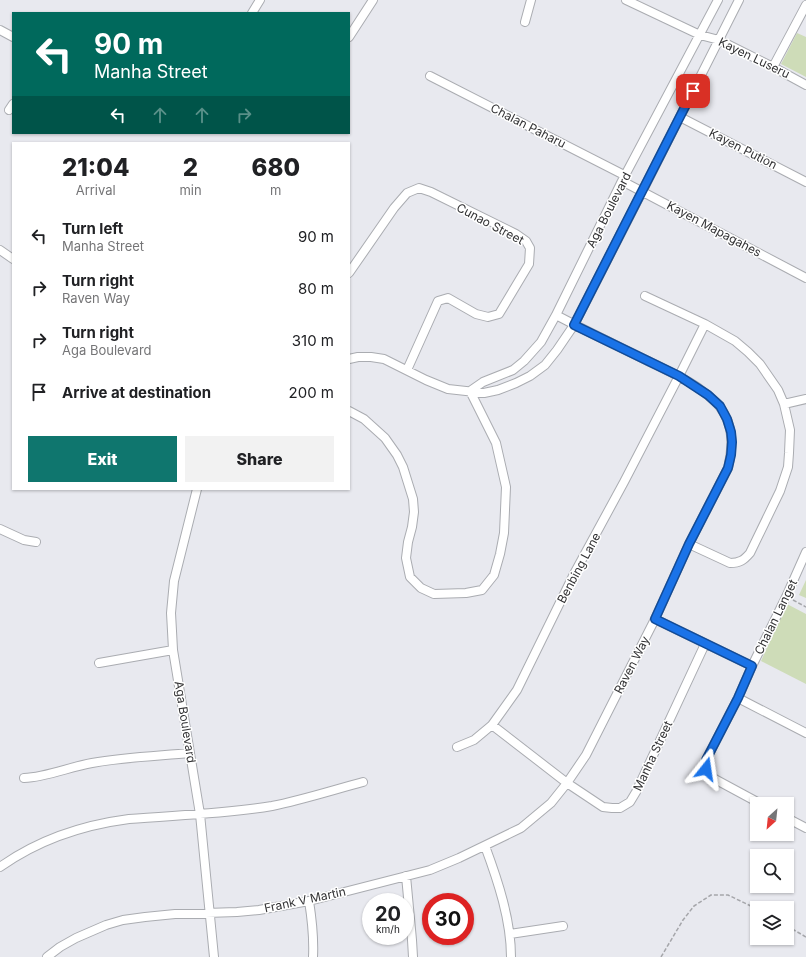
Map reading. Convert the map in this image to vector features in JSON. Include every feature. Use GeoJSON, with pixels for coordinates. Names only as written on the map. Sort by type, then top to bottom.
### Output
{"type":"FeatureCollection","features":[{"type":"Feature","properties":{"kind":"street"},"geometry":{"type":"LineString","coordinates":[[253,12],[260,0]]}},
{"type":"Feature","properties":{"kind":"street"},"geometry":{"type":"LineString","coordinates":[[350,35],[373,0]]}},
{"type":"Feature","properties":{"kind":"street"},"geometry":{"type":"LineString","coordinates":[[525,22],[531,0]]}},
{"type":"Feature","properties":{"kind":"street","name":"Kayen Luseru"},"geometry":{"type":"LineString","coordinates":[[626,0],[700,35],[719,40],[773,66],[806,85]]}},
{"type":"Feature","properties":{"kind":"street","name":"Aga Boulevard"},"geometry":{"type":"LineString","coordinates":[[470,392],[483,382],[513,370],[524,361],[541,342],[624,178],[718,0]]}},
{"type":"Feature","properties":{"kind":"street","name":"Aga Boulevard"},"geometry":{"type":"LineString","coordinates":[[350,359],[358,356],[371,356],[384,359],[448,389],[484,393],[498,390],[530,376],[545,365],[574,325],[739,0]]}},
{"type":"Feature","properties":{"kind":"street"},"geometry":{"type":"LineString","coordinates":[[773,66],[806,6]]}},
{"type":"Feature","properties":{"kind":"street"},"geometry":{"type":"LineString","coordinates":[[0,30],[12,36]]}},
{"type":"Feature","properties":{"kind":"street","name":"Chalan Paharu"},"geometry":{"type":"LineString","coordinates":[[430,76],[624,178]]}},
{"type":"Feature","properties":{"kind":"street","name":"Kayen Pution"},"geometry":{"type":"LineString","coordinates":[[680,117],[806,182]]}},
{"type":"Feature","properties":{"kind":"street","name":"Kayen Mapagahes"},"geometry":{"type":"LineString","coordinates":[[624,178],[642,192],[806,278]]}},
{"type":"Feature","properties":{"kind":"street","name":"Cunao Street"},"geometry":{"type":"LineString","coordinates":[[350,272],[394,208],[407,193],[419,188],[431,192],[516,234],[526,241],[530,248],[528,264],[499,314],[488,317],[476,314],[448,298],[438,301],[407,370]]}},
{"type":"Feature","properties":{"kind":"street"},"geometry":{"type":"LineString","coordinates":[[0,250],[12,258]]}},
{"type":"Feature","properties":{"kind":"street"},"geometry":{"type":"LineString","coordinates":[[645,296],[705,324],[734,341],[748,352],[760,364],[778,390],[784,404],[790,430],[790,453],[788,467],[780,492],[750,552],[744,559],[736,563],[730,563],[689,544]]}},
{"type":"Feature","properties":{"kind":"street","name":"Raven Way"},"geometry":{"type":"LineString","coordinates":[[556,315],[679,376],[708,395],[720,406],[727,419],[732,442],[728,468],[689,544],[655,619],[586,755],[567,783]]}},
{"type":"Feature","properties":{"kind":"street","name":"Benbing Lane"},"geometry":{"type":"LineString","coordinates":[[457,746],[474,740],[492,725],[517,690],[574,574],[624,482],[705,324]]}},
{"type":"Feature","properties":{"kind":"street"},"geometry":{"type":"LineString","coordinates":[[350,412],[364,419],[385,438],[403,467],[414,499],[412,527],[406,558],[410,577],[421,588],[434,594],[466,593],[482,590],[494,575],[504,533],[506,487],[496,443],[470,392]]}},
{"type":"Feature","properties":{"kind":"street"},"geometry":{"type":"LineString","coordinates":[[784,404],[806,399]]}},
{"type":"Feature","properties":{"kind":"street","name":"Aga Boulevard"},"geometry":{"type":"LineString","coordinates":[[198,490],[174,581],[171,613],[173,650],[200,814],[214,957]]}},
{"type":"Feature","properties":{"kind":"street"},"geometry":{"type":"LineString","coordinates":[[0,529],[24,540],[36,542]]}},
{"type":"Feature","properties":{"kind":"street","name":"Chalan Langet"},"geometry":{"type":"LineString","coordinates":[[750,798],[712,777],[706,769],[706,760],[738,698],[806,552]]}},
{"type":"Feature","properties":{"kind":"street"},"geometry":{"type":"LineString","coordinates":[[655,619],[752,666]]}},
{"type":"Feature","properties":{"kind":"street","name":"Manha Street"},"geometry":{"type":"LineString","coordinates":[[567,783],[602,807],[620,808],[630,802],[705,644]]}},
{"type":"Feature","properties":{"kind":"street"},"geometry":{"type":"LineString","coordinates":[[99,663],[173,650]]}},
{"type":"Feature","properties":{"kind":"street"},"geometry":{"type":"LineString","coordinates":[[738,698],[806,733]]}},
{"type":"Feature","properties":{"kind":"street"},"geometry":{"type":"LineString","coordinates":[[492,725],[567,783]]}},
{"type":"Feature","properties":{"kind":"street"},"geometry":{"type":"LineString","coordinates":[[24,778],[41,776],[71,767],[92,763],[190,753]]}},
{"type":"Feature","properties":{"kind":"street"},"geometry":{"type":"LineString","coordinates":[[0,867],[33,847],[89,826],[109,821],[200,814],[272,806],[292,802],[363,782]]}},
{"type":"Feature","properties":{"kind":"street","name":"Frank V Martin"},"geometry":{"type":"LineString","coordinates":[[46,957],[76,938],[96,929],[123,920],[152,916],[259,910],[308,901],[430,870],[485,846],[520,828],[551,803],[567,783]]}},
{"type":"Feature","properties":{"kind":"street"},"geometry":{"type":"LineString","coordinates":[[794,822],[806,828]]}},
{"type":"Feature","properties":{"kind":"street"},"geometry":{"type":"LineString","coordinates":[[485,846],[503,903],[510,934],[511,957]]}},
{"type":"Feature","properties":{"kind":"street"},"geometry":{"type":"LineString","coordinates":[[406,876],[413,957]]}},
{"type":"Feature","properties":{"kind":"street"},"geometry":{"type":"LineString","coordinates":[[308,901],[314,936],[314,957]]}},
{"type":"Feature","properties":{"kind":"street"},"geometry":{"type":"LineString","coordinates":[[510,934],[563,926]]}},
{"type":"Feature","properties":{"kind":"path"},"geometry":{"type":"LineString","coordinates":[[786,597],[806,607]]}},
{"type":"Feature","properties":{"kind":"path"},"geometry":{"type":"LineString","coordinates":[[661,957],[683,920],[694,906],[711,895],[728,895],[750,906]]}},
{"type":"Feature","properties":{"kind":"path"},"geometry":{"type":"LineString","coordinates":[[794,930],[806,938]]}},
{"type":"Feature","properties":{"kind":"green space"},"geometry":{"type":"Polygon","coordinates":[[[797,33],[806,37],[806,77],[781,64],[797,33]]]}},
{"type":"Feature","properties":{"kind":"green space"},"geometry":{"type":"Polygon","coordinates":[[[806,580],[806,598],[799,595],[806,580]]]}},
{"type":"Feature","properties":{"kind":"green space"},"geometry":{"type":"Polygon","coordinates":[[[787,604],[806,614],[806,684],[761,661],[787,604]]]}},
{"type":"Feature","properties":{"kind":"route"},"geometry":{"type":"LineString","coordinates":[[693,91],[574,325],[679,376],[708,395],[720,406],[727,419],[731,432],[731,455],[728,468],[689,544],[655,619],[752,666],[738,698],[706,760],[706,769]]}}]}
